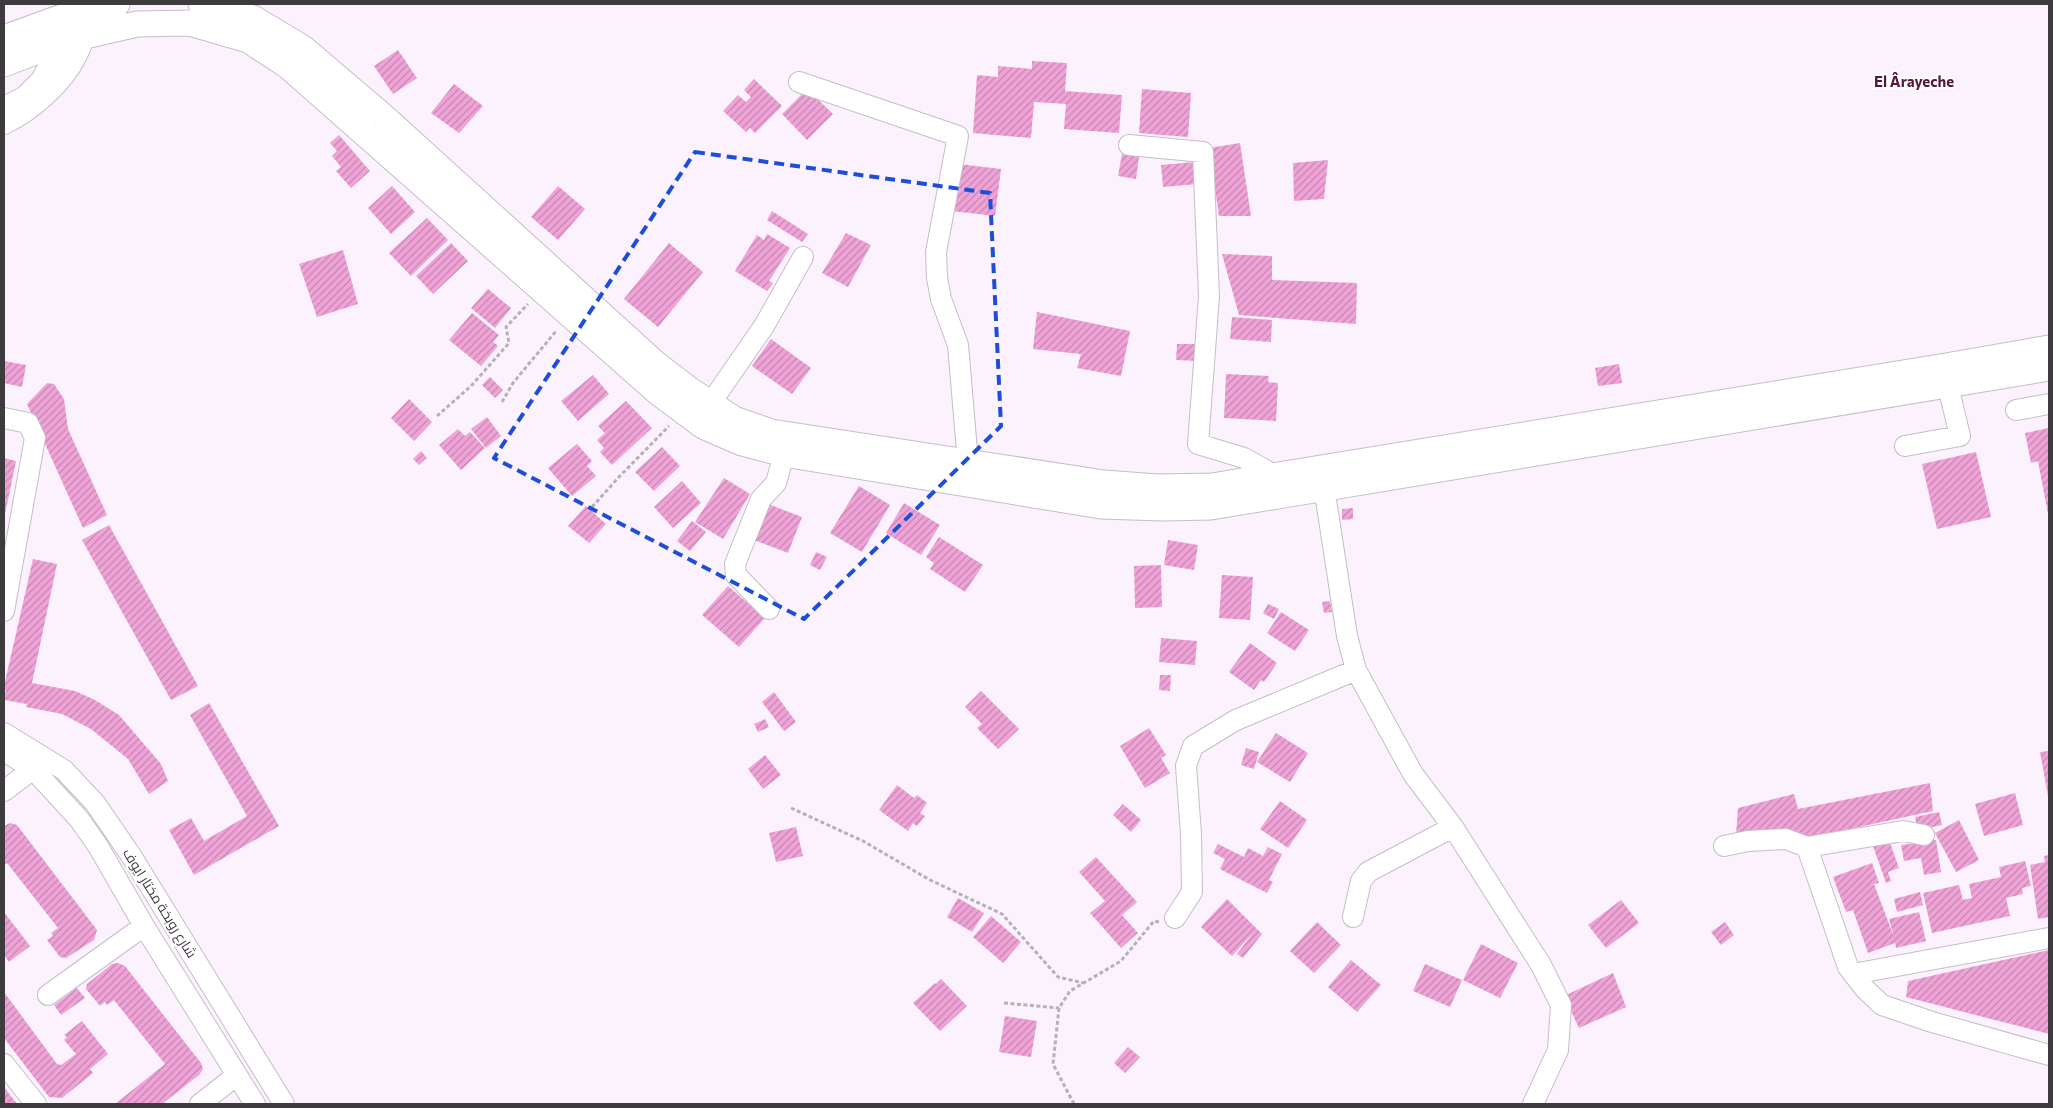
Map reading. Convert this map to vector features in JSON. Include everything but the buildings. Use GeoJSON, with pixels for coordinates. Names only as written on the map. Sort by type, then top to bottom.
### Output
{"type":"FeatureCollection","features":[{"type":"Feature","properties":{"kind":"main road"},"geometry":{"type":"LineString","coordinates":[[201,4],[253,18],[303,48],[384,117],[656,364],[710,404],[734,419],[771,432],[1104,483],[1157,487],[1212,486],[2049,348]]}},
{"type":"Feature","properties":{"kind":"main road"},"geometry":{"type":"LineString","coordinates":[[4,38],[95,8]]}},
{"type":"Feature","properties":{"kind":"main road"},"geometry":{"type":"LineString","coordinates":[[4,64],[74,38],[137,24],[190,23],[248,40],[288,66],[660,394],[703,426],[742,443],[784,454],[1101,506],[1212,507],[1269,499],[1324,487],[2049,368]]}},
{"type":"Feature","properties":{"kind":"street"},"geometry":{"type":"LineString","coordinates":[[4,107],[24,97],[37,84],[74,38],[95,8]]}},
{"type":"Feature","properties":{"kind":"street"},"geometry":{"type":"LineString","coordinates":[[4,124],[14,120],[35,105],[55,85],[76,58],[74,38]]}},
{"type":"Feature","properties":{"kind":"street"},"geometry":{"type":"LineString","coordinates":[[799,82],[958,136],[936,252],[937,278],[941,299],[958,345],[968,463]]}},
{"type":"Feature","properties":{"kind":"street"},"geometry":{"type":"LineString","coordinates":[[1129,145],[1203,152],[1209,296],[1198,444],[1244,458],[1274,475]]}},
{"type":"Feature","properties":{"kind":"street"},"geometry":{"type":"LineString","coordinates":[[710,404],[764,326],[803,257]]}},
{"type":"Feature","properties":{"kind":"street"},"geometry":{"type":"LineString","coordinates":[[1906,446],[1960,436],[1948,386]]}},
{"type":"Feature","properties":{"kind":"street"},"geometry":{"type":"LineString","coordinates":[[2016,410],[2049,404]]}},
{"type":"Feature","properties":{"kind":"street"},"geometry":{"type":"LineString","coordinates":[[4,418],[28,423],[35,438],[4,611]]}},
{"type":"Feature","properties":{"kind":"street"},"geometry":{"type":"LineString","coordinates":[[769,609],[736,575],[735,564],[761,499],[776,483],[784,454]]}},
{"type":"Feature","properties":{"kind":"street"},"geometry":{"type":"LineString","coordinates":[[1324,487],[1347,636],[1356,670],[1414,774],[1453,827],[1541,965],[1561,1004],[1558,1050],[1533,1104]]}},
{"type":"Feature","properties":{"kind":"street"},"geometry":{"type":"LineString","coordinates":[[1175,918],[1192,892],[1191,834],[1186,766],[1193,746],[1236,720],[1356,670]]}},
{"type":"Feature","properties":{"kind":"street","name":"شارع روبخة مختار ايوف"},"geometry":{"type":"LineString","coordinates":[[4,733],[64,770],[95,803],[132,857],[284,1104]]}},
{"type":"Feature","properties":{"kind":"street","name":"شارع روبخة مختار ايوف"},"geometry":{"type":"LineString","coordinates":[[4,751],[33,769],[58,795],[98,846],[144,926],[255,1104]]}},
{"type":"Feature","properties":{"kind":"street"},"geometry":{"type":"LineString","coordinates":[[4,792],[33,769]]}},
{"type":"Feature","properties":{"kind":"street"},"geometry":{"type":"LineString","coordinates":[[1353,917],[1361,882],[1368,872],[1453,827]]}},
{"type":"Feature","properties":{"kind":"street"},"geometry":{"type":"LineString","coordinates":[[1724,846],[1748,841],[1786,839],[1807,847],[1902,830],[1924,835]]}},
{"type":"Feature","properties":{"kind":"street"},"geometry":{"type":"LineString","coordinates":[[1807,847],[1848,967],[1882,1005],[1932,1022],[2049,1055]]}},
{"type":"Feature","properties":{"kind":"street"},"geometry":{"type":"LineString","coordinates":[[48,995],[144,926]]}},
{"type":"Feature","properties":{"kind":"street"},"geometry":{"type":"LineString","coordinates":[[1853,974],[2049,938]]}},
{"type":"Feature","properties":{"kind":"street"},"geometry":{"type":"LineString","coordinates":[[4,1065],[36,1104]]}},
{"type":"Feature","properties":{"kind":"street"},"geometry":{"type":"LineString","coordinates":[[200,1104],[237,1074]]}},
{"type":"Feature","properties":{"kind":"path"},"geometry":{"type":"LineString","coordinates":[[437,416],[471,386],[509,344],[506,327],[542,289]]}},
{"type":"Feature","properties":{"kind":"path"},"geometry":{"type":"LineString","coordinates":[[502,402],[513,383],[570,314]]}},
{"type":"Feature","properties":{"kind":"path"},"geometry":{"type":"LineString","coordinates":[[592,508],[618,478],[683,411]]}},
{"type":"Feature","properties":{"kind":"path"},"geometry":{"type":"LineString","coordinates":[[791,808],[863,841],[930,880],[1002,914],[1058,977],[1084,983]]}},
{"type":"Feature","properties":{"kind":"path"},"geometry":{"type":"LineString","coordinates":[[1074,1104],[1053,1064],[1059,1008],[1070,991],[1121,961],[1154,921],[1171,925],[1175,918]]}},
{"type":"Feature","properties":{"kind":"path"},"geometry":{"type":"LineString","coordinates":[[1004,1003],[1059,1008]]}},
{"type":"Feature","properties":{"kind":"highlighted area"},"geometry":{"type":"Polygon","coordinates":[[[695,152],[990,193],[1001,426],[804,619],[494,458],[695,152]]]}},
{"type":"Feature","properties":{"kind":"district","name":"El Ârayeche"},"geometry":{"type":"Point","coordinates":[1914,82]}}]}
